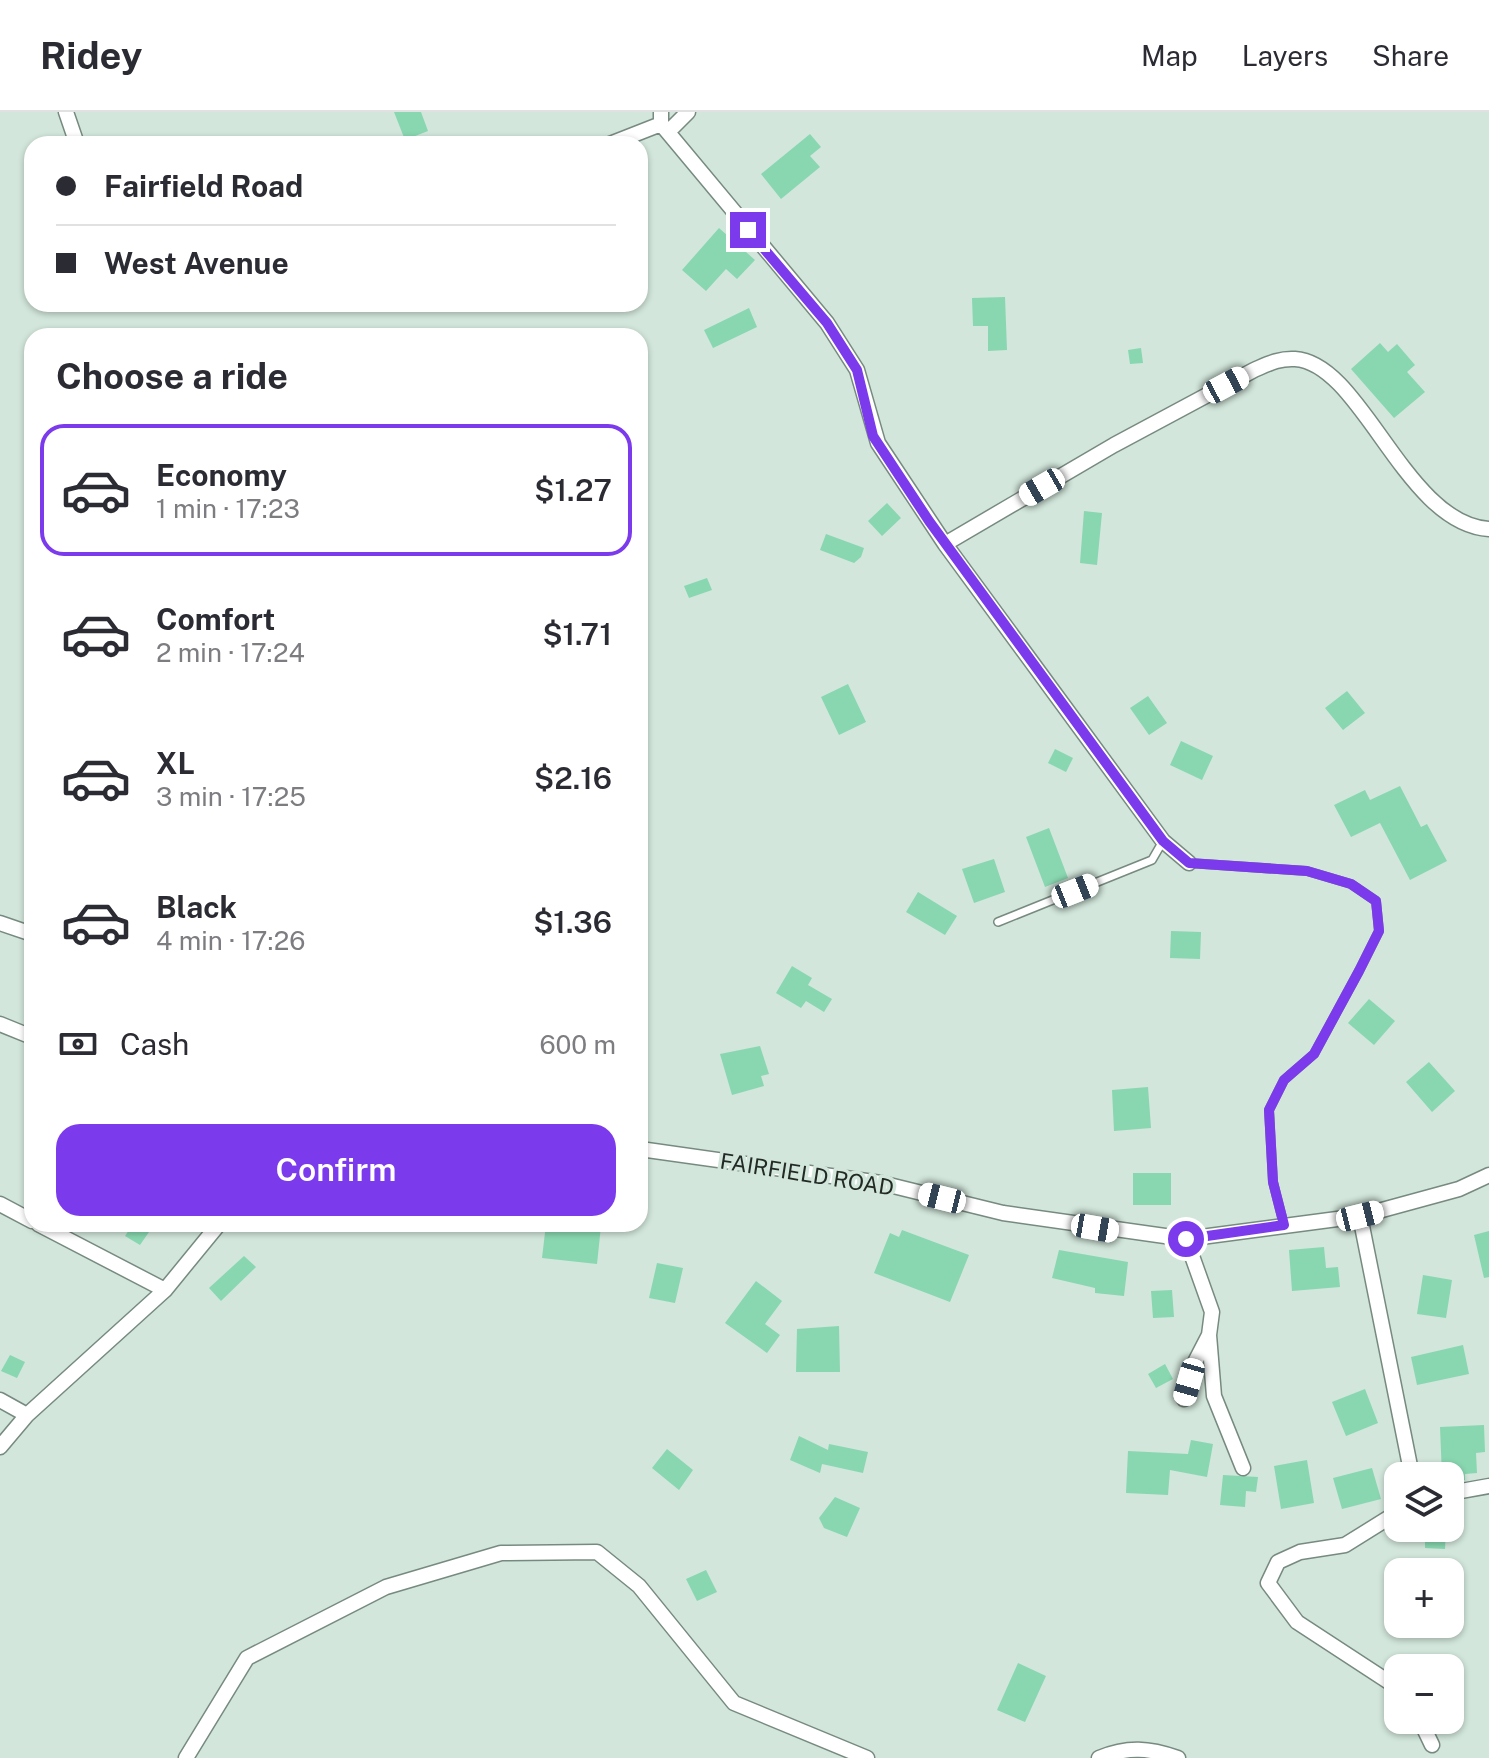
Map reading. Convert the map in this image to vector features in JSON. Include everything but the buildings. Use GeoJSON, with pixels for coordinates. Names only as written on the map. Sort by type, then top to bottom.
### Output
{"type":"FeatureCollection","features":[{"type":"Feature","properties":{"kind":"street"},"geometry":{"type":"LineString","coordinates":[[66,112],[74,136]]}},
{"type":"Feature","properties":{"kind":"street"},"geometry":{"type":"LineString","coordinates":[[630,136],[688,112]]}},
{"type":"Feature","properties":{"kind":"street"},"geometry":{"type":"LineString","coordinates":[[663,123],[827,323],[857,370],[873,436],[945,544],[1163,841],[1189,863]]}},
{"type":"Feature","properties":{"kind":"street"},"geometry":{"type":"LineString","coordinates":[[945,544],[1114,445],[1254,370],[1277,360],[1297,359],[1331,375],[1439,509],[1466,525],[1489,529]]}},
{"type":"Feature","properties":{"kind":"street"},"geometry":{"type":"LineString","coordinates":[[0,923],[24,931]]}},
{"type":"Feature","properties":{"kind":"street"},"geometry":{"type":"LineString","coordinates":[[0,1024],[24,1034]]}},
{"type":"Feature","properties":{"kind":"street","name":"FAIRFIELD ROAD"},"geometry":{"type":"LineString","coordinates":[[648,1150],[881,1183],[1003,1213],[1186,1239],[1360,1216],[1459,1189],[1489,1175]]}},
{"type":"Feature","properties":{"kind":"street"},"geometry":{"type":"LineString","coordinates":[[0,1204],[24,1217]]}},
{"type":"Feature","properties":{"kind":"street"},"geometry":{"type":"LineString","coordinates":[[1360,1216],[1409,1462]]}},
{"type":"Feature","properties":{"kind":"street"},"geometry":{"type":"LineString","coordinates":[[53,1232],[165,1290]]}},
{"type":"Feature","properties":{"kind":"street"},"geometry":{"type":"LineString","coordinates":[[0,1447],[27,1415],[165,1290],[212,1232]]}},
{"type":"Feature","properties":{"kind":"street"},"geometry":{"type":"LineString","coordinates":[[1186,1239],[1212,1312],[1209,1335],[1214,1396],[1243,1468]]}},
{"type":"Feature","properties":{"kind":"street"},"geometry":{"type":"LineString","coordinates":[[1184,1399],[1194,1364],[1209,1335]]}},
{"type":"Feature","properties":{"kind":"street"},"geometry":{"type":"LineString","coordinates":[[0,1400],[27,1415]]}},
{"type":"Feature","properties":{"kind":"street"},"geometry":{"type":"LineString","coordinates":[[1464,1490],[1489,1486]]}},
{"type":"Feature","properties":{"kind":"street"},"geometry":{"type":"LineString","coordinates":[[1384,1521],[1345,1545],[1300,1552],[1278,1562],[1268,1583],[1297,1622],[1384,1679]]}},
{"type":"Feature","properties":{"kind":"street"},"geometry":{"type":"LineString","coordinates":[[186,1758],[247,1658],[386,1587],[501,1553],[597,1552],[639,1586],[734,1703],[867,1758]]}},
{"type":"Feature","properties":{"kind":"street"},"geometry":{"type":"LineString","coordinates":[[1427,1734],[1432,1745]]}},
{"type":"Feature","properties":{"kind":"street"},"geometry":{"type":"LineString","coordinates":[[1099,1758],[1122,1749],[1144,1748],[1178,1758]]}},
{"type":"Feature","properties":{"kind":"lane"},"geometry":{"type":"LineString","coordinates":[[998,922],[1152,860],[1163,841]]}},
{"type":"Feature","properties":{"kind":"lane"},"geometry":{"type":"LineString","coordinates":[[1189,863],[1307,871],[1351,884],[1376,901],[1379,931],[1359,971],[1314,1054],[1284,1080],[1269,1110],[1273,1182],[1284,1225]]}},
{"type":"Feature","properties":{"kind":"route"},"geometry":{"type":"LineString","coordinates":[[748,230],[827,323],[857,370],[873,436],[929,521],[1163,841],[1189,863],[1307,871],[1351,884],[1376,901],[1379,931],[1359,971],[1314,1054],[1284,1080],[1269,1110],[1273,1182],[1284,1225],[1186,1239]]}}]}
